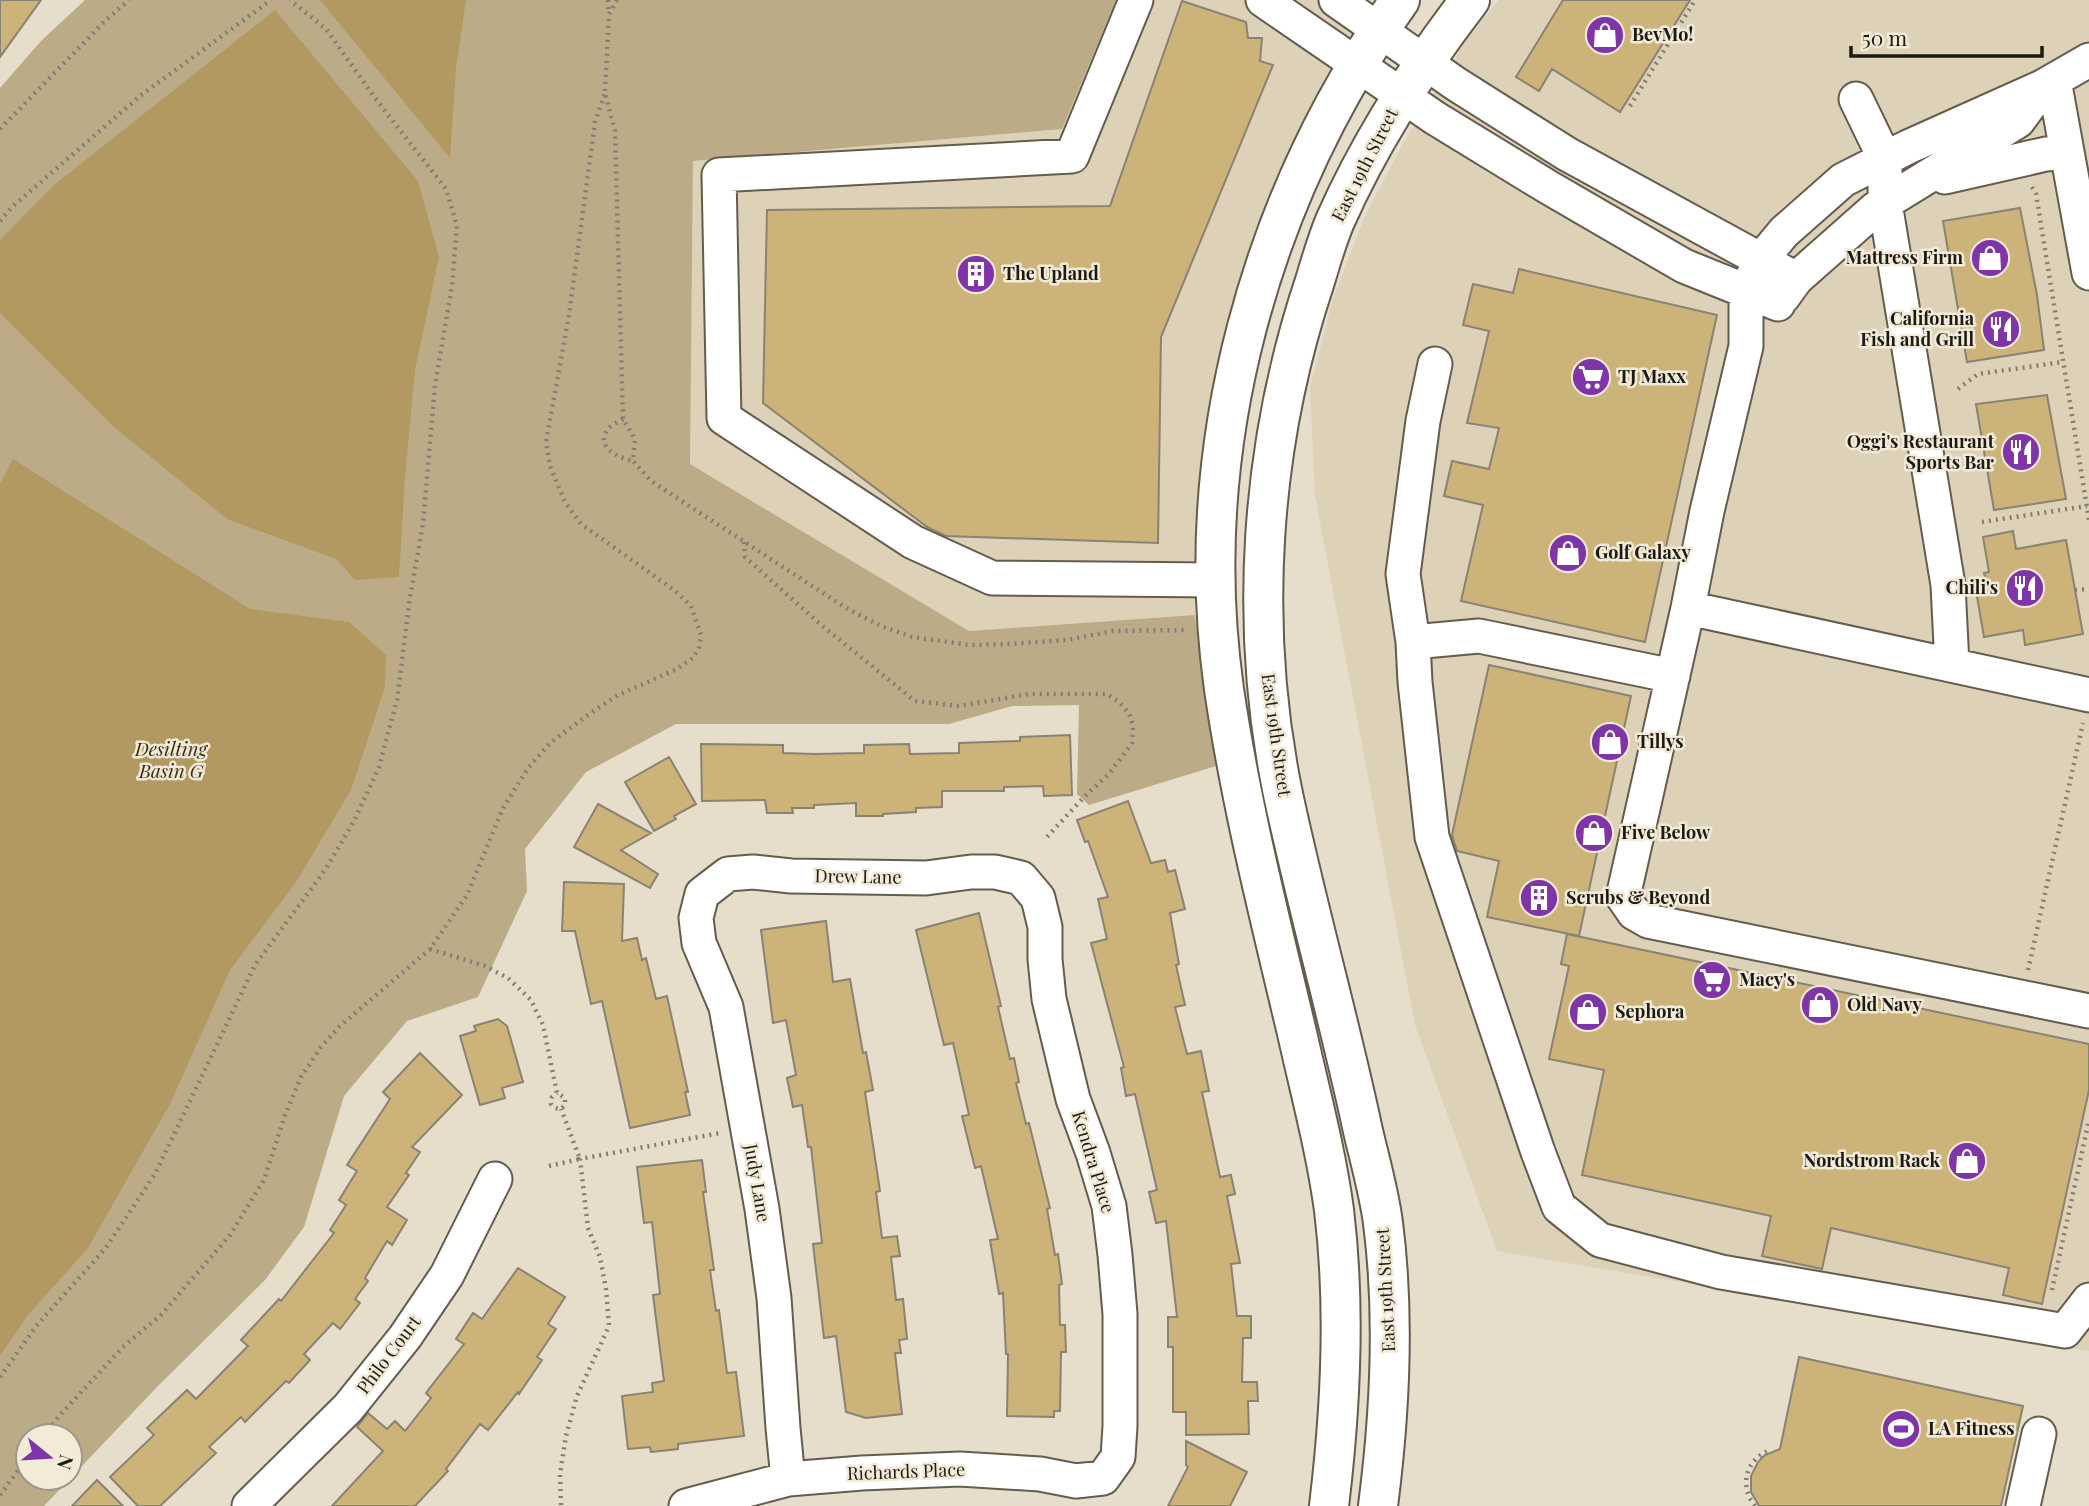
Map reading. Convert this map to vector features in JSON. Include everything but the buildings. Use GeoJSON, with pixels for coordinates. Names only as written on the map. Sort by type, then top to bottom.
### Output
{"type":"FeatureCollection","features":[{"type":"Feature","properties":{"kind":"main road","name":"East 19th Street"},"geometry":{"type":"LineString","coordinates":[[1378,1506],[1384,1459],[1390,1335],[1383,1223],[1359,1110],[1283,792],[1266,677],[1263,577],[1267,514],[1282,396],[1304,314],[1334,224],[1370,149],[1403,94],[1469,0]]}},
{"type":"Feature","properties":{"kind":"main road"},"geometry":{"type":"LineString","coordinates":[[1329,1506],[1336,1450],[1343,1322],[1334,1208],[1244,798],[1224,687],[1216,580],[1220,484],[1230,397],[1253,299],[1288,206],[1326,122],[1357,65],[1389,15]]}},
{"type":"Feature","properties":{"kind":"street"},"geometry":{"type":"LineString","coordinates":[[1136,0],[1072,156],[719,175],[724,418],[914,542],[992,578],[1216,580]]}},
{"type":"Feature","properties":{"kind":"street"},"geometry":{"type":"LineString","coordinates":[[1263,0],[1435,118],[1684,266],[1746,290],[1787,292]]}},
{"type":"Feature","properties":{"kind":"street"},"geometry":{"type":"LineString","coordinates":[[1336,0],[1389,15],[1425,61],[1567,154],[1760,261],[1787,292]]}},
{"type":"Feature","properties":{"kind":"street"},"geometry":{"type":"LineString","coordinates":[[2089,60],[2048,84],[1843,180],[1784,232],[1760,261],[1746,290],[1746,346],[1707,510],[1688,608],[1623,897],[1634,913],[1648,921],[2089,1011]]}},
{"type":"Feature","properties":{"kind":"street"},"geometry":{"type":"LineString","coordinates":[[2048,84],[2067,152],[2089,273]]}},
{"type":"Feature","properties":{"kind":"street"},"geometry":{"type":"LineString","coordinates":[[1746,346],[1787,292],[1885,203],[2018,121],[2048,84]]}},
{"type":"Feature","properties":{"kind":"street"},"geometry":{"type":"LineString","coordinates":[[1856,99],[1885,159],[1885,203],[1948,585],[1952,666]]}},
{"type":"Feature","properties":{"kind":"street"},"geometry":{"type":"LineString","coordinates":[[1918,183],[2046,154],[2067,152]]}},
{"type":"Feature","properties":{"kind":"street"},"geometry":{"type":"LineString","coordinates":[[1435,364],[1423,421],[1403,573],[1413,642],[1432,837],[1559,1207],[1600,1240],[1721,1272],[2065,1331],[2089,1300]]}},
{"type":"Feature","properties":{"kind":"street"},"geometry":{"type":"LineString","coordinates":[[1688,608],[1952,666],[2087,703]]}},
{"type":"Feature","properties":{"kind":"street"},"geometry":{"type":"LineString","coordinates":[[1413,642],[1479,636],[1673,676]]}},
{"type":"Feature","properties":{"kind":"street","name":"Drew Lane"},"geometry":{"type":"LineString","coordinates":[[702,894],[728,874],[926,878],[995,872],[1021,878]]}},
{"type":"Feature","properties":{"kind":"street","name":"Kendra Place"},"geometry":{"type":"LineString","coordinates":[[1021,878],[1038,898],[1045,927],[1049,999],[1073,1099],[1109,1206],[1120,1314],[1118,1457]]}},
{"type":"Feature","properties":{"kind":"street","name":"Judy Lane"},"geometry":{"type":"LineString","coordinates":[[702,894],[696,918],[699,943],[726,1007],[762,1209],[774,1298],[788,1479]]}},
{"type":"Feature","properties":{"kind":"street","name":"Philo Court"},"geometry":{"type":"LineString","coordinates":[[250,1506],[348,1408],[405,1337],[447,1275],[495,1179]]}},
{"type":"Feature","properties":{"kind":"street"},"geometry":{"type":"LineString","coordinates":[[2023,1506],[2039,1434]]}},
{"type":"Feature","properties":{"kind":"street","name":"Richards Place"},"geometry":{"type":"LineString","coordinates":[[686,1506],[788,1479],[960,1469],[1040,1474],[1076,1482],[1103,1479],[1118,1457]]}},
{"type":"Feature","properties":{"kind":"path"},"geometry":{"type":"LineString","coordinates":[[0,129],[104,21],[129,0]]}},
{"type":"Feature","properties":{"kind":"path"},"geometry":{"type":"LineString","coordinates":[[0,221],[12,207],[140,96],[271,0]]}},
{"type":"Feature","properties":{"kind":"path"},"geometry":{"type":"LineString","coordinates":[[0,1377],[37,1325],[105,1250],[155,1174],[255,965],[325,870],[354,821],[379,767],[397,699],[410,597],[423,524],[435,385],[452,286],[457,226],[446,189],[375,98],[326,29],[290,0]]}},
{"type":"Feature","properties":{"kind":"path"},"geometry":{"type":"LineString","coordinates":[[608,0],[609,14]]}},
{"type":"Feature","properties":{"kind":"path"},"geometry":{"type":"LineString","coordinates":[[1630,106],[1695,0]]}},
{"type":"Feature","properties":{"kind":"path"},"geometry":{"type":"LineString","coordinates":[[54,1422],[124,1346],[162,1314],[230,1235],[264,1180],[285,1115],[301,1077],[321,1047],[373,996],[430,949],[467,895],[503,807],[528,768],[550,743],[618,695],[675,670],[693,658],[699,648],[701,635],[691,606],[674,590],[581,524],[565,502],[550,466],[546,442],[569,315],[595,122],[605,93]]}},
{"type":"Feature","properties":{"kind":"path"},"geometry":{"type":"LineString","coordinates":[[2038,207],[2089,520]]}},
{"type":"Feature","properties":{"kind":"path"},"geometry":{"type":"LineString","coordinates":[[1958,389],[1978,374],[2063,362]]}},
{"type":"Feature","properties":{"kind":"path"},"geometry":{"type":"LineString","coordinates":[[623,419],[608,429],[606,446],[611,453],[633,461]]}},
{"type":"Feature","properties":{"kind":"path"},"geometry":{"type":"LineString","coordinates":[[1982,523],[2087,506]]}},
{"type":"Feature","properties":{"kind":"path"},"geometry":{"type":"LineString","coordinates":[[744,542],[745,557],[820,624],[915,701],[959,706],[1029,694],[1107,694],[1120,702],[1129,713],[1133,726],[1132,743],[1109,774],[1045,839]]}},
{"type":"Feature","properties":{"kind":"path"},"geometry":{"type":"LineString","coordinates":[[2075,590],[2089,589]]}},
{"type":"Feature","properties":{"kind":"path"},"geometry":{"type":"LineString","coordinates":[[2026,978],[2087,703]]}},
{"type":"Feature","properties":{"kind":"path"},"geometry":{"type":"LineString","coordinates":[[430,949],[485,966],[508,978],[531,1000],[543,1025],[557,1093],[565,1098],[565,1105],[561,1109]]}},
{"type":"Feature","properties":{"kind":"path"},"geometry":{"type":"LineString","coordinates":[[557,1093],[552,1097],[551,1104],[561,1109]]}},
{"type":"Feature","properties":{"kind":"path"},"geometry":{"type":"LineString","coordinates":[[561,1109],[580,1159],[588,1228],[600,1257],[609,1326],[577,1396],[566,1436],[560,1474],[561,1505]]}},
{"type":"Feature","properties":{"kind":"path"},"geometry":{"type":"LineString","coordinates":[[2052,1290],[2089,1121]]}},
{"type":"Feature","properties":{"kind":"path"},"geometry":{"type":"LineString","coordinates":[[549,1166],[720,1133]]}},
{"type":"Feature","properties":{"kind":"path"},"geometry":{"type":"LineString","coordinates":[[1755,1506],[1748,1496],[1748,1475],[1758,1455],[1770,1450]]}},
{"type":"Feature","properties":{"kind":"path"},"geometry":{"type":"LineString","coordinates":[[0,1495],[14,1476]]}},
{"type":"Feature","properties":{"kind":"shaded area"},"geometry":{"type":"Polygon","coordinates":[[[85,0],[1116,0],[1062,129],[693,161],[690,464],[969,631],[1195,615],[1216,766],[1089,805],[1077,794],[1079,705],[1012,706],[949,724],[676,724],[586,772],[525,849],[527,891],[478,997],[407,1021],[344,1096],[304,1227],[265,1280],[84,1464],[84,1422],[14,1422],[14,1492],[57,1492],[44,1506],[0,1506],[0,88],[41,41],[85,0]]]}},
{"type":"Feature","properties":{"kind":"shaded area"},"geometry":{"type":"Polygon","coordinates":[[[1116,0],[1372,0],[1314,112],[1264,225],[1221,346],[1199,484],[1195,615],[969,631],[690,464],[693,161],[1062,129],[1116,0]]]}},
{"type":"Feature","properties":{"kind":"shaded area"},"geometry":{"type":"Polygon","coordinates":[[[1499,0],[2089,0],[2089,1351],[1497,1251],[1415,1025],[1315,496],[1310,388],[1332,302],[1364,218],[1401,147],[1467,38],[1499,0]]]}},
{"type":"Feature","properties":{"kind":"water"},"geometry":{"type":"Polygon","coordinates":[[[320,0],[466,0],[456,68],[450,158],[320,0]]]}},
{"type":"Feature","properties":{"kind":"water"},"geometry":{"type":"Polygon","coordinates":[[[275,10],[418,181],[439,257],[415,370],[399,577],[355,580],[336,559],[227,519],[114,427],[0,313],[0,240],[54,185],[275,10]]]}},
{"type":"Feature","properties":{"kind":"water","name":"Desilting Basin G"},"geometry":{"type":"Polygon","coordinates":[[[13,459],[250,609],[349,622],[386,655],[385,687],[351,790],[296,882],[230,970],[170,1104],[88,1248],[28,1315],[0,1356],[0,484],[13,459]]]}},
{"type":"Feature","properties":{"kind":"place","name":"BevMo!"},"geometry":{"type":"Point","coordinates":[1605,35]}},
{"type":"Feature","properties":{"kind":"place","name":"Mattress Firm"},"geometry":{"type":"Point","coordinates":[1990,258]}},
{"type":"Feature","properties":{"kind":"place","name":"The Upland"},"geometry":{"type":"Point","coordinates":[976,274]}},
{"type":"Feature","properties":{"kind":"place","name":"California Fish and Grill"},"geometry":{"type":"Point","coordinates":[2001,329]}},
{"type":"Feature","properties":{"kind":"place","name":"TJ Maxx"},"geometry":{"type":"Point","coordinates":[1591,377]}},
{"type":"Feature","properties":{"kind":"place","name":"Oggi's Restaurant Sports Bar"},"geometry":{"type":"Point","coordinates":[2021,452]}},
{"type":"Feature","properties":{"kind":"place","name":"Golf Galaxy"},"geometry":{"type":"Point","coordinates":[1568,553]}},
{"type":"Feature","properties":{"kind":"place","name":"Chili's"},"geometry":{"type":"Point","coordinates":[2025,588]}},
{"type":"Feature","properties":{"kind":"place","name":"Tillys"},"geometry":{"type":"Point","coordinates":[1610,742]}},
{"type":"Feature","properties":{"kind":"place","name":"Five Below"},"geometry":{"type":"Point","coordinates":[1594,833]}},
{"type":"Feature","properties":{"kind":"place","name":"Scrubs & Beyond"},"geometry":{"type":"Point","coordinates":[1539,898]}},
{"type":"Feature","properties":{"kind":"place","name":"Macy's"},"geometry":{"type":"Point","coordinates":[1712,980]}},
{"type":"Feature","properties":{"kind":"place","name":"Old Navy"},"geometry":{"type":"Point","coordinates":[1820,1005]}},
{"type":"Feature","properties":{"kind":"place","name":"Sephora"},"geometry":{"type":"Point","coordinates":[1588,1012]}},
{"type":"Feature","properties":{"kind":"place","name":"Nordstrom Rack"},"geometry":{"type":"Point","coordinates":[1967,1161]}},
{"type":"Feature","properties":{"kind":"place","name":"LA Fitness"},"geometry":{"type":"Point","coordinates":[1901,1429]}}]}
